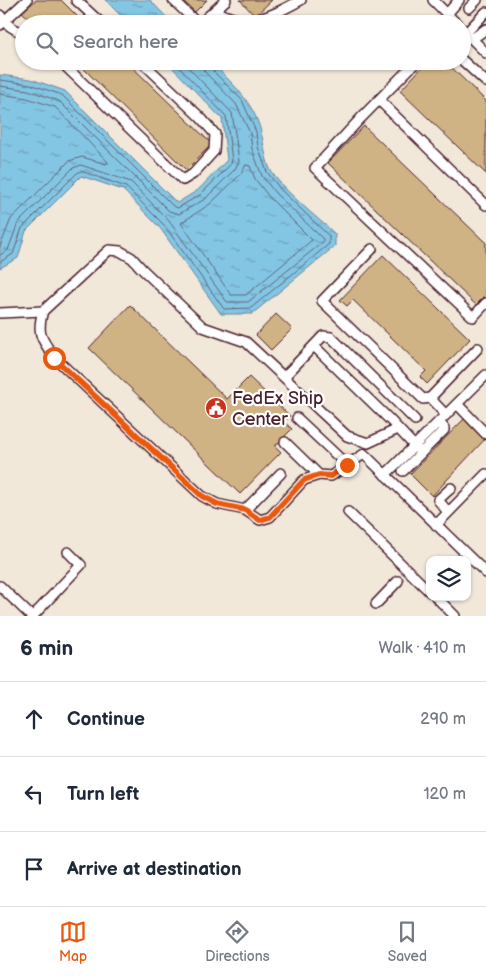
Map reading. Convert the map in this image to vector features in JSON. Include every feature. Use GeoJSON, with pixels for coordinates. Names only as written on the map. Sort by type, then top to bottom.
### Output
{"type":"FeatureCollection","features":[{"type":"Feature","properties":{"kind":"street"},"geometry":{"type":"LineString","coordinates":[[15,30],[1,21],[27,0]]}},
{"type":"Feature","properties":{"kind":"street"},"geometry":{"type":"LineString","coordinates":[[76,0],[92,15]]}},
{"type":"Feature","properties":{"kind":"street"},"geometry":{"type":"LineString","coordinates":[[173,0],[188,15]]}},
{"type":"Feature","properties":{"kind":"street"},"geometry":{"type":"LineString","coordinates":[[210,15],[226,0]]}},
{"type":"Feature","properties":{"kind":"street"},"geometry":{"type":"LineString","coordinates":[[273,15],[301,0]]}},
{"type":"Feature","properties":{"kind":"street"},"geometry":{"type":"LineString","coordinates":[[433,0],[447,14],[459,0]]}},
{"type":"Feature","properties":{"kind":"street"},"geometry":{"type":"LineString","coordinates":[[469,8],[477,0]]}},
{"type":"Feature","properties":{"kind":"street"},"geometry":{"type":"LineString","coordinates":[[215,11],[226,15]]}},
{"type":"Feature","properties":{"kind":"street"},"geometry":{"type":"LineString","coordinates":[[471,22],[486,12]]}},
{"type":"Feature","properties":{"kind":"street"},"geometry":{"type":"LineString","coordinates":[[471,29],[486,28]]}},
{"type":"Feature","properties":{"kind":"street"},"geometry":{"type":"LineString","coordinates":[[471,39],[486,53]]}},
{"type":"Feature","properties":{"kind":"street"},"geometry":{"type":"LineString","coordinates":[[471,68],[486,82]]}},
{"type":"Feature","properties":{"kind":"street"},"geometry":{"type":"LineString","coordinates":[[69,70],[183,180],[193,174],[214,151],[215,134],[201,118],[150,70]]}},
{"type":"Feature","properties":{"kind":"street"},"geometry":{"type":"LineString","coordinates":[[408,70],[315,168],[473,317],[486,303]]}},
{"type":"Feature","properties":{"kind":"street"},"geometry":{"type":"LineString","coordinates":[[379,100],[486,205]]}},
{"type":"Feature","properties":{"kind":"street"},"geometry":{"type":"LineString","coordinates":[[372,248],[322,301],[423,399],[430,398],[478,348]]}},
{"type":"Feature","properties":{"kind":"street"},"geometry":{"type":"LineString","coordinates":[[398,429],[368,443],[347,436],[246,342],[203,327],[132,258],[120,251],[109,250],[43,311],[39,324],[41,339],[54,358],[202,496],[217,504],[245,510],[260,520],[270,517],[304,480],[319,475],[331,476],[364,454],[486,574]]}},
{"type":"Feature","properties":{"kind":"street"},"geometry":{"type":"LineString","coordinates":[[0,313],[43,311]]}},
{"type":"Feature","properties":{"kind":"street"},"geometry":{"type":"LineString","coordinates":[[284,377],[323,336],[331,337],[415,420]]}},
{"type":"Feature","properties":{"kind":"street"},"geometry":{"type":"LineString","coordinates":[[314,346],[421,453]]}},
{"type":"Feature","properties":{"kind":"street"},"geometry":{"type":"LineString","coordinates":[[385,475],[486,375]]}},
{"type":"Feature","properties":{"kind":"street"},"geometry":{"type":"LineString","coordinates":[[430,398],[446,415]]}},
{"type":"Feature","properties":{"kind":"street"},"geometry":{"type":"LineString","coordinates":[[457,404],[486,434]]}},
{"type":"Feature","properties":{"kind":"street"},"geometry":{"type":"LineString","coordinates":[[297,418],[347,465]]}},
{"type":"Feature","properties":{"kind":"street"},"geometry":{"type":"LineString","coordinates":[[404,471],[444,430],[439,422]]}},
{"type":"Feature","properties":{"kind":"street"},"geometry":{"type":"LineString","coordinates":[[285,442],[319,475]]}},
{"type":"Feature","properties":{"kind":"street"},"geometry":{"type":"LineString","coordinates":[[245,510],[281,473]]}},
{"type":"Feature","properties":{"kind":"street"},"geometry":{"type":"LineString","coordinates":[[436,524],[486,474]]}},
{"type":"Feature","properties":{"kind":"street"},"geometry":{"type":"LineString","coordinates":[[448,512],[438,500],[450,488]]}},
{"type":"Feature","properties":{"kind":"street"},"geometry":{"type":"LineString","coordinates":[[348,512],[426,588]]}},
{"type":"Feature","properties":{"kind":"street"},"geometry":{"type":"LineString","coordinates":[[0,586],[32,616],[81,565],[68,552]]}},
{"type":"Feature","properties":{"kind":"street"},"geometry":{"type":"LineString","coordinates":[[376,604],[398,581]]}},
{"type":"Feature","properties":{"kind":"street"},"geometry":{"type":"LineString","coordinates":[[440,601],[455,616]]}},
{"type":"Feature","properties":{"kind":"water"},"geometry":{"type":"Polygon","coordinates":[[[105,0],[150,0],[164,15],[120,15],[105,0]]]}},
{"type":"Feature","properties":{"kind":"water"},"geometry":{"type":"Polygon","coordinates":[[[175,70],[219,70],[226,77],[241,93],[258,121],[268,164],[275,177],[290,194],[335,234],[335,246],[252,314],[221,314],[160,228],[123,190],[81,176],[26,231],[18,258],[0,268],[0,75],[31,79],[65,91],[177,203],[198,190],[227,160],[222,119],[175,70]]]}},
{"type":"Feature","properties":{"kind":"building"},"geometry":{"type":"Polygon","coordinates":[[[36,0],[61,0],[76,15],[25,15],[22,12],[36,0]]]}},
{"type":"Feature","properties":{"kind":"building"},"geometry":{"type":"Polygon","coordinates":[[[182,0],[207,0],[195,12],[182,0]]]}},
{"type":"Feature","properties":{"kind":"building"},"geometry":{"type":"Polygon","coordinates":[[[240,0],[272,0],[256,15],[240,0]]]}},
{"type":"Feature","properties":{"kind":"building"},"geometry":{"type":"Polygon","coordinates":[[[85,70],[135,70],[212,144],[186,170],[85,70]]]}},
{"type":"Feature","properties":{"kind":"building"},"geometry":{"type":"Polygon","coordinates":[[[420,70],[454,70],[486,101],[486,174],[400,91],[420,70]]]}},
{"type":"Feature","properties":{"kind":"building"},"geometry":{"type":"Polygon","coordinates":[[[364,126],[486,243],[486,295],[476,305],[328,163],[364,126]]]}},
{"type":"Feature","properties":{"kind":"building"},"geometry":{"type":"Polygon","coordinates":[[[383,255],[470,339],[427,384],[420,377],[426,371],[353,300],[347,306],[340,300],[383,255]]]}},
{"type":"Feature","properties":{"kind":"building","name":"FedEx Ship Center"},"geometry":{"type":"Polygon","coordinates":[[[130,305],[227,399],[249,377],[290,416],[284,422],[292,429],[275,446],[281,452],[240,494],[89,348],[130,305]]]}},
{"type":"Feature","properties":{"kind":"building"},"geometry":{"type":"Polygon","coordinates":[[[276,314],[292,329],[271,350],[256,335],[276,314]]]}},
{"type":"Feature","properties":{"kind":"building"},"geometry":{"type":"Polygon","coordinates":[[[465,418],[486,438],[432,496],[410,474],[465,418]]]}},
{"type":"Feature","properties":{"kind":"place","name":"FedEx Ship Center"},"geometry":{"type":"Point","coordinates":[216,408]}},
{"type":"Feature","properties":{"kind":"route"},"geometry":{"type":"LineString","coordinates":[[54,358],[202,496],[217,504],[245,510],[260,520],[270,517],[304,480],[319,475],[331,476],[347,465]]}}]}
